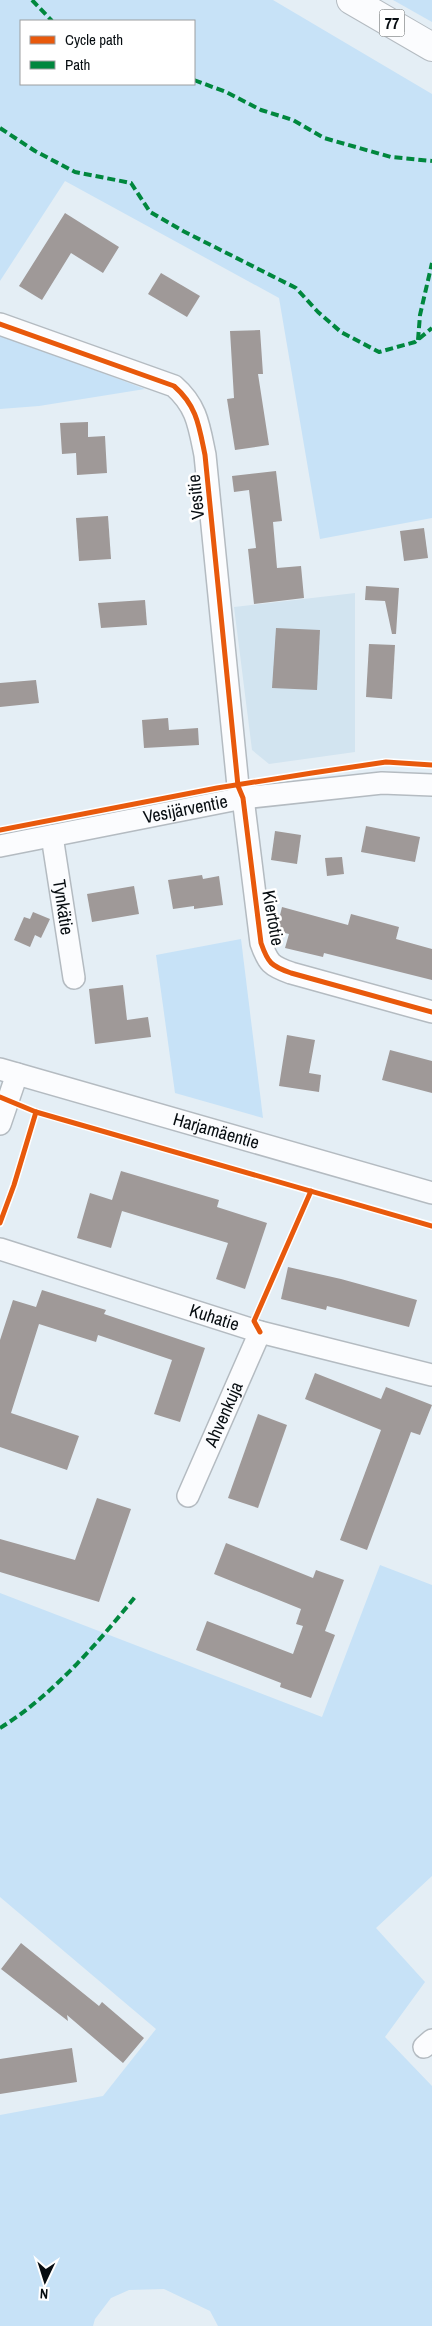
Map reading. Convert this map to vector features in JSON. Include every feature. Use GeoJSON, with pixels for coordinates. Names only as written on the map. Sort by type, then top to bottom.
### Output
{"type":"FeatureCollection","features":[{"type":"Feature","properties":{"kind":"main road","name":"77"},"geometry":{"type":"LineString","coordinates":[[351,0],[432,47]]}},
{"type":"Feature","properties":{"kind":"street","name":"Vesitie"},"geometry":{"type":"LineString","coordinates":[[0,324],[174,386],[188,398],[199,425],[205,455],[238,786],[242,798]]}},
{"type":"Feature","properties":{"kind":"street","name":"Vesijärventie"},"geometry":{"type":"LineString","coordinates":[[0,846],[242,798],[382,782],[432,785]]}},
{"type":"Feature","properties":{"kind":"street","name":"Kiertotie"},"geometry":{"type":"LineString","coordinates":[[242,798],[261,943],[267,960],[276,967],[291,973],[432,1012]]}},
{"type":"Feature","properties":{"kind":"street","name":"Tynkätie"},"geometry":{"type":"LineString","coordinates":[[52,836],[74,978]]}},
{"type":"Feature","properties":{"kind":"street"},"geometry":{"type":"LineString","coordinates":[[0,1124],[9,1072]]}},
{"type":"Feature","properties":{"kind":"street","name":"Harjamäentie"},"geometry":{"type":"LineString","coordinates":[[9,1072],[432,1193]]}},
{"type":"Feature","properties":{"kind":"street","name":"Kuhatie"},"geometry":{"type":"LineString","coordinates":[[0,1249],[260,1332],[432,1375]]}},
{"type":"Feature","properties":{"kind":"street","name":"Ahvenkuja"},"geometry":{"type":"LineString","coordinates":[[188,1496],[260,1332]]}},
{"type":"Feature","properties":{"kind":"shaded area"},"geometry":{"type":"Polygon","coordinates":[[[0,0],[273,0],[432,94],[432,518],[320,539],[279,298],[65,181],[0,281],[0,0]]]}},
{"type":"Feature","properties":{"kind":"shaded area"},"geometry":{"type":"Polygon","coordinates":[[[393,0],[432,0],[432,22],[393,0]]]}},
{"type":"Feature","properties":{"kind":"shaded area"},"geometry":{"type":"Polygon","coordinates":[[[0,336],[13,339],[145,389],[39,406],[0,409],[0,336]]]}},
{"type":"Feature","properties":{"kind":"shaded area"},"geometry":{"type":"Polygon","coordinates":[[[355,593],[355,752],[269,764],[252,750],[234,607],[355,593]]]}},
{"type":"Feature","properties":{"kind":"shaded area"},"geometry":{"type":"Polygon","coordinates":[[[241,939],[263,1118],[175,1093],[156,955],[241,939]]]}},
{"type":"Feature","properties":{"kind":"shaded area"},"geometry":{"type":"Polygon","coordinates":[[[380,1565],[432,1585],[432,1876],[376,1928],[425,1982],[385,2037],[432,2086],[432,2326],[218,2326],[210,2311],[164,2289],[129,2290],[111,2298],[95,2319],[93,2326],[0,2326],[0,2115],[103,2096],[156,2029],[0,1897],[0,1593],[322,1717],[380,1565]]]}},
{"type":"Feature","properties":{"kind":"building"},"geometry":{"type":"Polygon","coordinates":[[[65,213],[119,247],[103,273],[71,253],[42,300],[19,286],[65,213]]]}},
{"type":"Feature","properties":{"kind":"building"},"geometry":{"type":"Polygon","coordinates":[[[161,273],[200,296],[187,317],[148,294],[161,273]]]}},
{"type":"Feature","properties":{"kind":"building"},"geometry":{"type":"Polygon","coordinates":[[[260,330],[263,374],[258,374],[269,445],[235,450],[227,399],[234,398],[230,331],[260,330]]]}},
{"type":"Feature","properties":{"kind":"building"},"geometry":{"type":"Polygon","coordinates":[[[88,422],[88,437],[105,436],[107,473],[77,475],[76,453],[62,454],[60,423],[88,422]]]}},
{"type":"Feature","properties":{"kind":"building"},"geometry":{"type":"Polygon","coordinates":[[[276,471],[282,521],[273,522],[277,568],[301,566],[304,598],[254,604],[248,549],[256,548],[249,490],[234,492],[232,476],[276,471]]]}},
{"type":"Feature","properties":{"kind":"building"},"geometry":{"type":"Polygon","coordinates":[[[108,516],[111,559],[79,561],[76,518],[108,516]]]}},
{"type":"Feature","properties":{"kind":"building"},"geometry":{"type":"Polygon","coordinates":[[[424,528],[428,558],[404,561],[400,531],[424,528]]]}},
{"type":"Feature","properties":{"kind":"building"},"geometry":{"type":"Polygon","coordinates":[[[366,586],[399,588],[396,634],[392,634],[385,601],[365,600],[366,586]]]}},
{"type":"Feature","properties":{"kind":"building"},"geometry":{"type":"Polygon","coordinates":[[[145,600],[147,625],[101,628],[98,603],[145,600]]]}},
{"type":"Feature","properties":{"kind":"building"},"geometry":{"type":"Polygon","coordinates":[[[276,628],[320,630],[317,690],[272,688],[276,628]]]}},
{"type":"Feature","properties":{"kind":"building"},"geometry":{"type":"Polygon","coordinates":[[[369,644],[395,645],[392,699],[366,697],[369,644]]]}},
{"type":"Feature","properties":{"kind":"building"},"geometry":{"type":"Polygon","coordinates":[[[36,680],[39,703],[0,707],[0,683],[36,680]]]}},
{"type":"Feature","properties":{"kind":"building"},"geometry":{"type":"Polygon","coordinates":[[[168,718],[169,730],[198,728],[199,745],[144,748],[142,720],[168,718]]]}},
{"type":"Feature","properties":{"kind":"building"},"geometry":{"type":"Polygon","coordinates":[[[366,826],[420,837],[415,862],[361,852],[366,826]]]}},
{"type":"Feature","properties":{"kind":"building"},"geometry":{"type":"Polygon","coordinates":[[[275,831],[301,835],[297,864],[271,860],[275,831]]]}},
{"type":"Feature","properties":{"kind":"building"},"geometry":{"type":"Polygon","coordinates":[[[342,857],[344,874],[327,876],[325,858],[342,857]]]}},
{"type":"Feature","properties":{"kind":"building"},"geometry":{"type":"Polygon","coordinates":[[[202,875],[203,879],[219,876],[223,905],[194,909],[194,906],[173,909],[168,880],[202,875]]]}},
{"type":"Feature","properties":{"kind":"building"},"geometry":{"type":"Polygon","coordinates":[[[134,886],[139,914],[92,922],[87,894],[134,886]]]}},
{"type":"Feature","properties":{"kind":"building"},"geometry":{"type":"Polygon","coordinates":[[[282,907],[348,925],[351,914],[399,927],[396,939],[432,949],[432,980],[324,953],[323,957],[285,948],[289,934],[276,931],[282,907]]]}},
{"type":"Feature","properties":{"kind":"building"},"geometry":{"type":"Polygon","coordinates":[[[33,912],[50,919],[41,938],[35,935],[30,947],[14,940],[24,917],[30,919],[33,912]]]}},
{"type":"Feature","properties":{"kind":"building"},"geometry":{"type":"Polygon","coordinates":[[[123,985],[127,1020],[148,1017],[151,1037],[95,1044],[89,989],[123,985]]]}},
{"type":"Feature","properties":{"kind":"building"},"geometry":{"type":"Polygon","coordinates":[[[287,1035],[315,1040],[309,1073],[321,1075],[319,1092],[279,1086],[287,1035]]]}},
{"type":"Feature","properties":{"kind":"building"},"geometry":{"type":"Polygon","coordinates":[[[390,1050],[432,1061],[432,1093],[382,1080],[390,1050]]]}},
{"type":"Feature","properties":{"kind":"building"},"geometry":{"type":"Polygon","coordinates":[[[121,1171],[219,1200],[217,1207],[267,1223],[245,1289],[216,1279],[228,1243],[122,1211],[111,1248],[77,1238],[90,1193],[112,1200],[121,1171]]]}},
{"type":"Feature","properties":{"kind":"building"},"geometry":{"type":"Polygon","coordinates":[[[288,1267],[341,1279],[417,1300],[409,1327],[327,1306],[326,1310],[281,1299],[288,1267]]]}},
{"type":"Feature","properties":{"kind":"building"},"geometry":{"type":"Polygon","coordinates":[[[42,1290],[106,1310],[104,1314],[205,1348],[180,1422],[154,1414],[172,1360],[98,1335],[96,1342],[39,1324],[11,1413],[79,1436],[67,1470],[0,1447],[0,1340],[13,1300],[36,1307],[42,1290]]]}},
{"type":"Feature","properties":{"kind":"building"},"geometry":{"type":"Polygon","coordinates":[[[315,1373],[381,1399],[386,1387],[432,1405],[420,1435],[411,1432],[367,1550],[340,1540],[381,1430],[305,1399],[315,1373]]]}},
{"type":"Feature","properties":{"kind":"building"},"geometry":{"type":"Polygon","coordinates":[[[258,1414],[287,1425],[258,1508],[228,1498],[258,1414]]]}},
{"type":"Feature","properties":{"kind":"building"},"geometry":{"type":"Polygon","coordinates":[[[97,1498],[131,1509],[99,1602],[0,1572],[0,1539],[75,1560],[97,1498]]]}},
{"type":"Feature","properties":{"kind":"building"},"geometry":{"type":"Polygon","coordinates":[[[226,1543],[313,1578],[316,1570],[344,1580],[325,1631],[335,1635],[311,1698],[280,1687],[281,1683],[196,1650],[207,1621],[293,1654],[303,1626],[296,1624],[301,1609],[214,1574],[226,1543]]]}},
{"type":"Feature","properties":{"kind":"building"},"geometry":{"type":"Polygon","coordinates":[[[21,1943],[99,2006],[102,2002],[144,2038],[123,2063],[67,2015],[68,2021],[1,1969],[21,1943]]]}},
{"type":"Feature","properties":{"kind":"building"},"geometry":{"type":"Polygon","coordinates":[[[72,2048],[77,2082],[0,2094],[0,2059],[72,2048]]]}},
{"type":"Feature","properties":{"kind":"marked path"},"geometry":{"type":"LineString","coordinates":[[32,0],[51,20]]}},
{"type":"Feature","properties":{"kind":"marked path"},"geometry":{"type":"LineString","coordinates":[[195,80],[226,92],[261,110],[293,120],[324,138],[391,157],[432,161]]}},
{"type":"Feature","properties":{"kind":"marked path"},"geometry":{"type":"LineString","coordinates":[[0,128],[35,151],[75,172],[131,183],[150,212],[183,231],[296,288],[318,312],[341,332],[379,352],[415,342],[432,328]]}},
{"type":"Feature","properties":{"kind":"marked path"},"geometry":{"type":"LineString","coordinates":[[418,340],[420,315],[432,263]]}},
{"type":"Feature","properties":{"kind":"marked path"},"geometry":{"type":"LineString","coordinates":[[0,1728],[38,1701],[56,1685],[89,1651],[135,1597]]}},
{"type":"Feature","properties":{"kind":"cycle path"},"geometry":{"type":"LineString","coordinates":[[0,324],[174,386],[188,401],[196,417],[205,455],[238,786],[243,798],[263,950],[271,963],[284,971],[432,1012]]}},
{"type":"Feature","properties":{"kind":"cycle path"},"geometry":{"type":"LineString","coordinates":[[0,830],[217,788],[312,773],[386,762],[432,765]]}},
{"type":"Feature","properties":{"kind":"cycle path"},"geometry":{"type":"LineString","coordinates":[[0,1097],[36,1112],[432,1226]]}},
{"type":"Feature","properties":{"kind":"cycle path"},"geometry":{"type":"LineString","coordinates":[[0,1223],[14,1185],[36,1112]]}},
{"type":"Feature","properties":{"kind":"cycle path"},"geometry":{"type":"LineString","coordinates":[[260,1332],[254,1321],[311,1191]]}}]}
